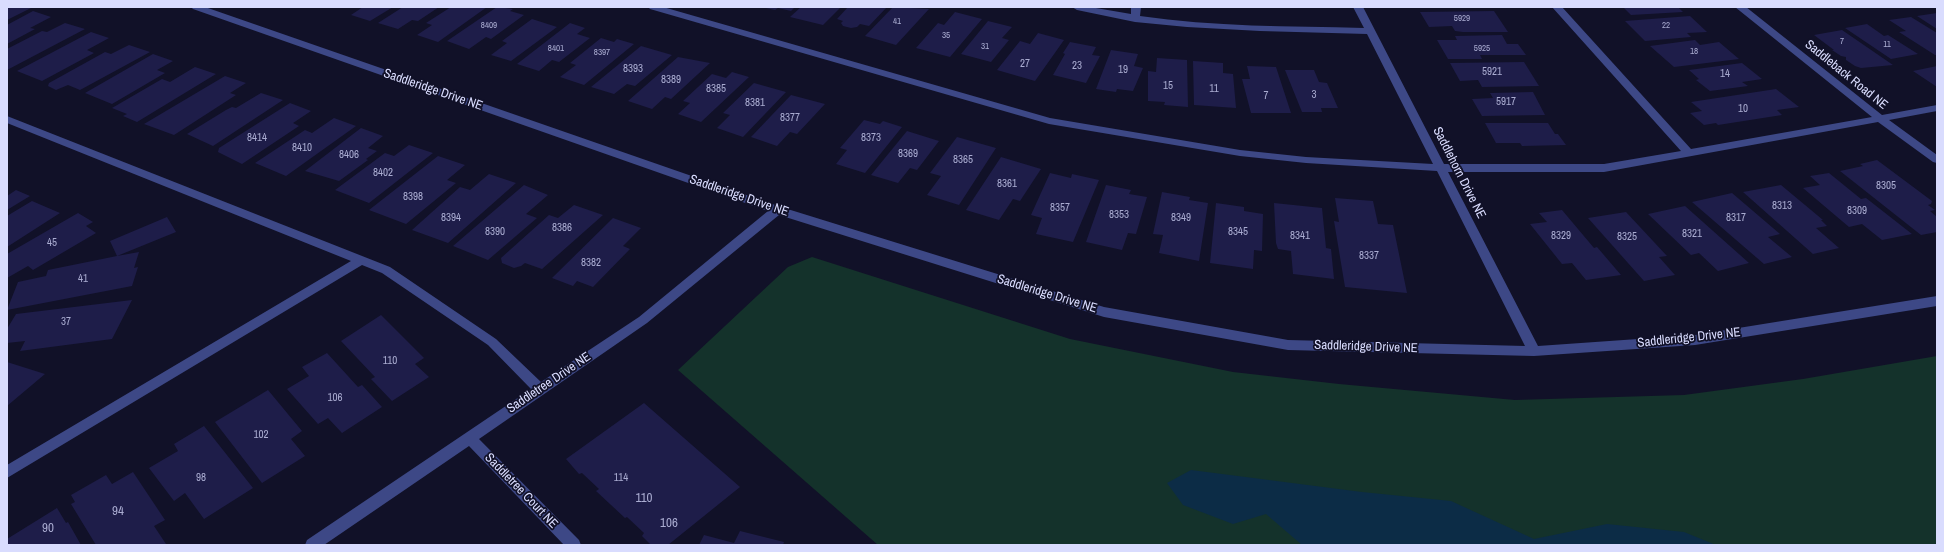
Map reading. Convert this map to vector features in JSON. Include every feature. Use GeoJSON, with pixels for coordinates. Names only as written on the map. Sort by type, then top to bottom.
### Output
{"type":"FeatureCollection","features":[{"type":"Feature","properties":{"kind":"street","name":"Saddleridge Drive NE"},"geometry":{"type":"LineString","coordinates":[[196,7],[777,210],[1104,312],[1288,345],[1534,351],[1695,340],[1937,300]]}},
{"type":"Feature","properties":{"kind":"street"},"geometry":{"type":"LineString","coordinates":[[653,7],[1049,121],[1240,153],[1306,160],[1441,168],[1604,168],[1937,108]]}},
{"type":"Feature","properties":{"kind":"street"},"geometry":{"type":"LineString","coordinates":[[1077,7],[1136,19],[1192,26],[1372,31]]}},
{"type":"Feature","properties":{"kind":"street"},"geometry":{"type":"LineString","coordinates":[[1136,7],[1136,19]]}},
{"type":"Feature","properties":{"kind":"street","name":"Saddlehorn Drive NE"},"geometry":{"type":"LineString","coordinates":[[1358,7],[1372,31],[1534,351]]}},
{"type":"Feature","properties":{"kind":"street"},"geometry":{"type":"LineString","coordinates":[[1557,7],[1689,153]]}},
{"type":"Feature","properties":{"kind":"street","name":"Saddleback Road NE"},"geometry":{"type":"LineString","coordinates":[[1740,7],[1880,118],[1937,160]]}},
{"type":"Feature","properties":{"kind":"street"},"geometry":{"type":"LineString","coordinates":[[7,120],[386,270],[492,342],[540,389]]}},
{"type":"Feature","properties":{"kind":"street","name":"Saddletree Drive NE"},"geometry":{"type":"LineString","coordinates":[[312,545],[643,320],[777,210]]}},
{"type":"Feature","properties":{"kind":"street"},"geometry":{"type":"LineString","coordinates":[[7,472],[360,261]]}},
{"type":"Feature","properties":{"kind":"street","name":"Saddletree Court NE"},"geometry":{"type":"LineString","coordinates":[[469,437],[574,545]]}},
{"type":"Feature","properties":{"kind":"green space"},"geometry":{"type":"Polygon","coordinates":[[[812,257],[1070,339],[1233,372],[1339,384],[1515,400],[1684,395],[1803,379],[1937,356],[1937,545],[878,545],[678,370],[788,267],[812,257]]]}},
{"type":"Feature","properties":{"kind":"water"},"geometry":{"type":"Polygon","coordinates":[[[1191,470],[1362,492],[1451,501],[1534,539],[1607,524],[1684,532],[1716,545],[1302,545],[1266,514],[1233,524],[1183,505],[1167,483],[1191,470]]]}},
{"type":"Feature","properties":{"kind":"building"},"geometry":{"type":"Polygon","coordinates":[[[7,7],[33,7],[7,20],[7,7]]]}},
{"type":"Feature","properties":{"kind":"building"},"geometry":{"type":"Polygon","coordinates":[[[363,7],[393,7],[370,21],[351,15],[363,7]]]}},
{"type":"Feature","properties":{"kind":"building"},"geometry":{"type":"Polygon","coordinates":[[[403,7],[439,7],[418,21],[412,20],[398,29],[378,23],[403,7]]]}},
{"type":"Feature","properties":{"kind":"building"},"geometry":{"type":"Polygon","coordinates":[[[451,7],[487,7],[438,42],[417,35],[432,25],[426,23],[451,7]]]}},
{"type":"Feature","properties":{"kind":"building"},"geometry":{"type":"Polygon","coordinates":[[[497,7],[513,9],[510,11],[524,15],[491,39],[486,37],[469,49],[447,41],[497,7]]]}},
{"type":"Feature","properties":{"kind":"building"},"geometry":{"type":"Polygon","coordinates":[[[795,7],[791,11],[778,8],[775,10],[766,8],[795,7]]]}},
{"type":"Feature","properties":{"kind":"building"},"geometry":{"type":"Polygon","coordinates":[[[801,7],[841,7],[823,25],[790,17],[801,7]]]}},
{"type":"Feature","properties":{"kind":"building"},"geometry":{"type":"Polygon","coordinates":[[[848,7],[887,7],[869,26],[860,24],[857,27],[851,28],[843,26],[841,23],[843,21],[837,19],[848,7]]]}},
{"type":"Feature","properties":{"kind":"building"},"geometry":{"type":"Polygon","coordinates":[[[893,7],[929,9],[896,45],[865,36],[893,7]]]}},
{"type":"Feature","properties":{"kind":"building"},"geometry":{"type":"Polygon","coordinates":[[[1623,7],[1678,7],[1683,12],[1631,15],[1623,7]]]}},
{"type":"Feature","properties":{"kind":"building"},"geometry":{"type":"Polygon","coordinates":[[[33,11],[51,17],[30,28],[35,29],[7,44],[7,25],[33,11]]]}},
{"type":"Feature","properties":{"kind":"building"},"geometry":{"type":"Polygon","coordinates":[[[1494,11],[1508,32],[1463,32],[1455,31],[1452,26],[1429,27],[1420,12],[1494,11]]]}},
{"type":"Feature","properties":{"kind":"building"},"geometry":{"type":"Polygon","coordinates":[[[955,12],[982,19],[950,57],[916,48],[938,23],[944,25],[955,12]]]}},
{"type":"Feature","properties":{"kind":"building"},"geometry":{"type":"Polygon","coordinates":[[[1937,13],[1937,29],[1917,16],[1937,13]]]}},
{"type":"Feature","properties":{"kind":"building"},"geometry":{"type":"Polygon","coordinates":[[[1690,16],[1707,32],[1687,33],[1691,37],[1645,41],[1625,21],[1690,16]]]}},
{"type":"Feature","properties":{"kind":"building"},"geometry":{"type":"Polygon","coordinates":[[[1911,17],[1937,33],[1937,55],[1899,32],[1906,31],[1889,20],[1911,17]]]}},
{"type":"Feature","properties":{"kind":"building"},"geometry":{"type":"Polygon","coordinates":[[[532,19],[557,27],[511,61],[491,55],[507,43],[502,41],[532,19]]]}},
{"type":"Feature","properties":{"kind":"building"},"geometry":{"type":"Polygon","coordinates":[[[988,21],[1012,27],[1002,38],[1009,40],[991,62],[961,54],[988,21]]]}},
{"type":"Feature","properties":{"kind":"building"},"geometry":{"type":"Polygon","coordinates":[[[65,23],[85,29],[7,70],[7,49],[42,31],[47,32],[65,23]]]}},
{"type":"Feature","properties":{"kind":"building"},"geometry":{"type":"Polygon","coordinates":[[[570,23],[585,28],[577,34],[590,38],[559,62],[552,60],[539,71],[517,64],[570,23]]]}},
{"type":"Feature","properties":{"kind":"building"},"geometry":{"type":"Polygon","coordinates":[[[1867,24],[1884,36],[1888,35],[1918,54],[1891,59],[1845,28],[1867,24]]]}},
{"type":"Feature","properties":{"kind":"building"},"geometry":{"type":"Polygon","coordinates":[[[1842,30],[1893,65],[1861,68],[1855,66],[1846,60],[1846,57],[1841,56],[1832,50],[1834,50],[1814,35],[1842,30]]]}},
{"type":"Feature","properties":{"kind":"building"},"geometry":{"type":"Polygon","coordinates":[[[91,32],[109,38],[87,50],[94,53],[42,81],[17,71],[91,32]]]}},
{"type":"Feature","properties":{"kind":"building"},"geometry":{"type":"Polygon","coordinates":[[[1038,33],[1064,40],[1035,81],[997,70],[1020,41],[1030,44],[1038,33]]]}},
{"type":"Feature","properties":{"kind":"building"},"geometry":{"type":"Polygon","coordinates":[[[1502,35],[1507,44],[1518,44],[1526,55],[1480,55],[1482,59],[1448,59],[1437,40],[1457,40],[1455,36],[1502,35]]]}},
{"type":"Feature","properties":{"kind":"building"},"geometry":{"type":"Polygon","coordinates":[[[601,38],[614,42],[617,39],[634,44],[584,85],[560,77],[576,65],[570,63],[601,38]]]}},
{"type":"Feature","properties":{"kind":"building"},"geometry":{"type":"Polygon","coordinates":[[[1695,40],[1700,45],[1719,42],[1739,59],[1674,67],[1650,46],[1695,40]]]}},
{"type":"Feature","properties":{"kind":"building"},"geometry":{"type":"Polygon","coordinates":[[[1070,42],[1096,47],[1092,55],[1100,56],[1086,83],[1053,75],[1070,42]]]}},
{"type":"Feature","properties":{"kind":"building"},"geometry":{"type":"Polygon","coordinates":[[[129,45],[150,52],[80,90],[68,85],[56,90],[48,86],[49,83],[105,52],[111,54],[129,45]]]}},
{"type":"Feature","properties":{"kind":"building"},"geometry":{"type":"Polygon","coordinates":[[[641,46],[672,55],[635,86],[627,84],[614,94],[591,87],[641,46]]]}},
{"type":"Feature","properties":{"kind":"building"},"geometry":{"type":"Polygon","coordinates":[[[1111,50],[1138,54],[1134,66],[1143,68],[1133,91],[1117,89],[1116,92],[1096,89],[1111,50]]]}},
{"type":"Feature","properties":{"kind":"building"},"geometry":{"type":"Polygon","coordinates":[[[153,54],[173,61],[157,70],[165,73],[112,104],[85,93],[153,54]]]}},
{"type":"Feature","properties":{"kind":"building"},"geometry":{"type":"Polygon","coordinates":[[[678,57],[710,63],[671,99],[665,97],[652,109],[628,101],[678,57]]]}},
{"type":"Feature","properties":{"kind":"building"},"geometry":{"type":"Polygon","coordinates":[[[1157,58],[1187,60],[1188,107],[1164,105],[1165,102],[1148,101],[1148,71],[1156,72],[1157,58]]]}},
{"type":"Feature","properties":{"kind":"building"},"geometry":{"type":"Polygon","coordinates":[[[1193,61],[1223,63],[1223,73],[1233,74],[1236,108],[1194,105],[1193,61]]]}},
{"type":"Feature","properties":{"kind":"building"},"geometry":{"type":"Polygon","coordinates":[[[1524,62],[1539,86],[1482,87],[1478,80],[1460,81],[1450,63],[1524,62]]]}},
{"type":"Feature","properties":{"kind":"building"},"geometry":{"type":"Polygon","coordinates":[[[1742,63],[1762,79],[1742,82],[1748,86],[1710,91],[1696,80],[1699,79],[1689,70],[1742,63]]]}},
{"type":"Feature","properties":{"kind":"building"},"geometry":{"type":"Polygon","coordinates":[[[1247,66],[1276,67],[1291,113],[1251,113],[1242,79],[1250,79],[1247,66]]]}},
{"type":"Feature","properties":{"kind":"building"},"geometry":{"type":"Polygon","coordinates":[[[1937,66],[1937,87],[1913,71],[1937,66]]]}},
{"type":"Feature","properties":{"kind":"building"},"geometry":{"type":"Polygon","coordinates":[[[195,67],[216,74],[137,122],[123,116],[127,114],[112,108],[162,79],[170,82],[195,67]]]}},
{"type":"Feature","properties":{"kind":"building"},"geometry":{"type":"Polygon","coordinates":[[[1285,70],[1314,70],[1319,82],[1327,83],[1338,108],[1321,108],[1322,112],[1302,112],[1285,70]]]}},
{"type":"Feature","properties":{"kind":"building"},"geometry":{"type":"Polygon","coordinates":[[[732,72],[749,77],[701,122],[678,114],[690,103],[683,101],[712,74],[726,78],[732,72]]]}},
{"type":"Feature","properties":{"kind":"building"},"geometry":{"type":"Polygon","coordinates":[[[225,76],[246,83],[230,93],[236,95],[174,135],[144,124],[225,76]]]}},
{"type":"Feature","properties":{"kind":"building"},"geometry":{"type":"Polygon","coordinates":[[[754,83],[786,92],[743,137],[717,128],[730,115],[723,113],[754,83]]]}},
{"type":"Feature","properties":{"kind":"building"},"geometry":{"type":"Polygon","coordinates":[[[1776,89],[1799,107],[1777,110],[1782,115],[1718,125],[1716,123],[1704,125],[1690,113],[1702,111],[1691,102],[1776,89]]]}},
{"type":"Feature","properties":{"kind":"building"},"geometry":{"type":"Polygon","coordinates":[[[1533,92],[1545,115],[1482,116],[1472,99],[1493,98],[1490,93],[1533,92]]]}},
{"type":"Feature","properties":{"kind":"building"},"geometry":{"type":"Polygon","coordinates":[[[261,93],[283,100],[213,146],[187,134],[226,110],[232,107],[236,108],[261,93]]]}},
{"type":"Feature","properties":{"kind":"building"},"geometry":{"type":"Polygon","coordinates":[[[791,95],[825,104],[797,134],[790,132],[777,146],[751,137],[791,95]]]}},
{"type":"Feature","properties":{"kind":"building"},"geometry":{"type":"Polygon","coordinates":[[[290,103],[311,111],[293,123],[299,126],[242,164],[218,152],[219,148],[290,103]]]}},
{"type":"Feature","properties":{"kind":"building"},"geometry":{"type":"Polygon","coordinates":[[[334,118],[356,126],[286,176],[255,163],[305,130],[312,133],[334,118]]]}},
{"type":"Feature","properties":{"kind":"building"},"geometry":{"type":"Polygon","coordinates":[[[864,120],[880,124],[883,121],[902,127],[865,173],[836,164],[847,150],[840,148],[864,120]]]}},
{"type":"Feature","properties":{"kind":"building"},"geometry":{"type":"Polygon","coordinates":[[[1485,123],[1548,123],[1555,134],[1558,134],[1566,145],[1522,146],[1520,143],[1496,143],[1485,123]]]}},
{"type":"Feature","properties":{"kind":"building"},"geometry":{"type":"Polygon","coordinates":[[[361,128],[383,136],[368,148],[377,151],[366,159],[368,160],[339,181],[305,171],[361,128]]]}},
{"type":"Feature","properties":{"kind":"building"},"geometry":{"type":"Polygon","coordinates":[[[907,131],[939,141],[917,170],[910,168],[898,183],[871,175],[907,131]]]}},
{"type":"Feature","properties":{"kind":"building"},"geometry":{"type":"Polygon","coordinates":[[[957,137],[996,148],[959,205],[927,195],[941,176],[930,173],[957,137]]]}},
{"type":"Feature","properties":{"kind":"building"},"geometry":{"type":"Polygon","coordinates":[[[409,145],[433,153],[369,203],[335,190],[385,153],[394,156],[409,145]]]}},
{"type":"Feature","properties":{"kind":"building"},"geometry":{"type":"Polygon","coordinates":[[[438,156],[465,165],[447,180],[456,183],[406,224],[369,210],[438,156]]]}},
{"type":"Feature","properties":{"kind":"building"},"geometry":{"type":"Polygon","coordinates":[[[1001,157],[1041,169],[1020,201],[1013,199],[999,220],[966,210],[1001,157]]]}},
{"type":"Feature","properties":{"kind":"building"},"geometry":{"type":"Polygon","coordinates":[[[1877,160],[1932,201],[1931,204],[1928,205],[1935,210],[1930,211],[1937,217],[1937,232],[1921,235],[1840,171],[1863,166],[1860,164],[1877,160]]]}},
{"type":"Feature","properties":{"kind":"building"},"geometry":{"type":"Polygon","coordinates":[[[1050,173],[1071,178],[1072,174],[1099,180],[1073,242],[1036,234],[1042,218],[1031,215],[1050,173]]]}},
{"type":"Feature","properties":{"kind":"building"},"geometry":{"type":"Polygon","coordinates":[[[1829,173],[1861,199],[1866,198],[1912,234],[1882,240],[1862,224],[1849,227],[1803,188],[1820,185],[1810,176],[1829,173]]]}},
{"type":"Feature","properties":{"kind":"building"},"geometry":{"type":"Polygon","coordinates":[[[489,174],[516,183],[448,243],[412,230],[460,187],[470,190],[489,174]]]}},
{"type":"Feature","properties":{"kind":"building"},"geometry":{"type":"Polygon","coordinates":[[[524,185],[548,195],[526,214],[537,218],[488,260],[453,246],[524,185]]]}},
{"type":"Feature","properties":{"kind":"building"},"geometry":{"type":"Polygon","coordinates":[[[1106,185],[1131,190],[1129,194],[1147,197],[1136,234],[1128,233],[1122,250],[1086,242],[1106,185]]]}},
{"type":"Feature","properties":{"kind":"building"},"geometry":{"type":"Polygon","coordinates":[[[1781,185],[1823,220],[1821,220],[1827,226],[1816,228],[1839,248],[1813,254],[1743,192],[1781,185]]]}},
{"type":"Feature","properties":{"kind":"building"},"geometry":{"type":"Polygon","coordinates":[[[16,190],[30,196],[7,210],[7,196],[16,190]]]}},
{"type":"Feature","properties":{"kind":"building"},"geometry":{"type":"Polygon","coordinates":[[[1162,192],[1190,197],[1189,200],[1208,203],[1199,261],[1159,253],[1163,235],[1153,234],[1162,192]]]}},
{"type":"Feature","properties":{"kind":"building"},"geometry":{"type":"Polygon","coordinates":[[[1732,193],[1780,234],[1768,237],[1792,257],[1764,264],[1692,202],[1732,193]]]}},
{"type":"Feature","properties":{"kind":"building"},"geometry":{"type":"Polygon","coordinates":[[[1335,198],[1373,201],[1378,224],[1393,225],[1407,293],[1345,287],[1334,221],[1339,222],[1335,198]]]}},
{"type":"Feature","properties":{"kind":"building"},"geometry":{"type":"Polygon","coordinates":[[[32,201],[60,213],[7,247],[7,216],[32,201]]]}},
{"type":"Feature","properties":{"kind":"building"},"geometry":{"type":"Polygon","coordinates":[[[1216,203],[1244,207],[1244,211],[1263,214],[1262,251],[1254,250],[1253,269],[1210,263],[1216,203]]]}},
{"type":"Feature","properties":{"kind":"building"},"geometry":{"type":"Polygon","coordinates":[[[1274,203],[1322,208],[1326,248],[1331,249],[1334,279],[1293,274],[1291,251],[1278,249],[1276,243],[1274,203]]]}},
{"type":"Feature","properties":{"kind":"building"},"geometry":{"type":"Polygon","coordinates":[[[574,205],[603,215],[542,269],[525,263],[514,268],[502,263],[501,258],[549,215],[558,218],[574,205]]]}},
{"type":"Feature","properties":{"kind":"building"},"geometry":{"type":"Polygon","coordinates":[[[1685,206],[1749,263],[1718,271],[1699,253],[1691,255],[1648,214],[1685,206]]]}},
{"type":"Feature","properties":{"kind":"building"},"geometry":{"type":"Polygon","coordinates":[[[1562,210],[1594,248],[1597,247],[1621,275],[1586,280],[1572,263],[1562,264],[1530,224],[1547,222],[1539,213],[1562,210]]]}},
{"type":"Feature","properties":{"kind":"building"},"geometry":{"type":"Polygon","coordinates":[[[1626,212],[1667,256],[1659,257],[1675,275],[1644,281],[1588,218],[1626,212]]]}},
{"type":"Feature","properties":{"kind":"building"},"geometry":{"type":"Polygon","coordinates":[[[78,213],[93,222],[86,226],[96,233],[33,270],[28,266],[7,278],[7,254],[78,213]]]}},
{"type":"Feature","properties":{"kind":"building"},"geometry":{"type":"Polygon","coordinates":[[[167,217],[176,232],[117,256],[110,241],[167,217]]]}},
{"type":"Feature","properties":{"kind":"building"},"geometry":{"type":"Polygon","coordinates":[[[613,218],[641,228],[623,246],[630,249],[593,287],[577,281],[573,286],[552,278],[613,218]]]}},
{"type":"Feature","properties":{"kind":"building"},"geometry":{"type":"Polygon","coordinates":[[[139,252],[134,268],[138,267],[132,286],[7,310],[18,282],[46,276],[48,270],[139,252]]]}},
{"type":"Feature","properties":{"kind":"building"},"geometry":{"type":"Polygon","coordinates":[[[132,300],[112,339],[20,351],[25,341],[7,343],[7,329],[16,314],[132,300]]]}},
{"type":"Feature","properties":{"kind":"building"},"geometry":{"type":"Polygon","coordinates":[[[381,315],[424,358],[415,364],[429,377],[392,401],[371,379],[375,377],[341,341],[381,315]]]}},
{"type":"Feature","properties":{"kind":"building"},"geometry":{"type":"Polygon","coordinates":[[[327,353],[358,387],[362,385],[382,407],[342,433],[328,418],[318,424],[287,389],[309,376],[302,367],[327,353]]]}},
{"type":"Feature","properties":{"kind":"building"},"geometry":{"type":"Polygon","coordinates":[[[7,362],[45,374],[7,406],[7,362]]]}},
{"type":"Feature","properties":{"kind":"building"},"geometry":{"type":"Polygon","coordinates":[[[268,390],[302,431],[291,439],[305,456],[262,483],[215,422],[268,390]]]}},
{"type":"Feature","properties":{"kind":"building"},"geometry":{"type":"Polygon","coordinates":[[[644,403],[740,487],[668,545],[651,545],[642,536],[644,533],[627,517],[625,518],[596,491],[599,489],[582,473],[579,474],[566,459],[644,403]]]}},
{"type":"Feature","properties":{"kind":"building"},"geometry":{"type":"Polygon","coordinates":[[[204,426],[253,488],[204,519],[185,493],[174,501],[149,468],[178,451],[174,444],[204,426]]]}},
{"type":"Feature","properties":{"kind":"building"},"geometry":{"type":"Polygon","coordinates":[[[133,472],[165,520],[154,526],[166,544],[96,545],[71,504],[75,502],[71,495],[106,475],[112,484],[133,472]]]}},
{"type":"Feature","properties":{"kind":"building"},"geometry":{"type":"Polygon","coordinates":[[[57,508],[66,523],[68,522],[81,545],[7,545],[7,539],[57,508]]]}},
{"type":"Feature","properties":{"kind":"building"},"geometry":{"type":"Polygon","coordinates":[[[740,531],[784,542],[783,545],[699,545],[704,535],[734,543],[740,531]]]}}]}
